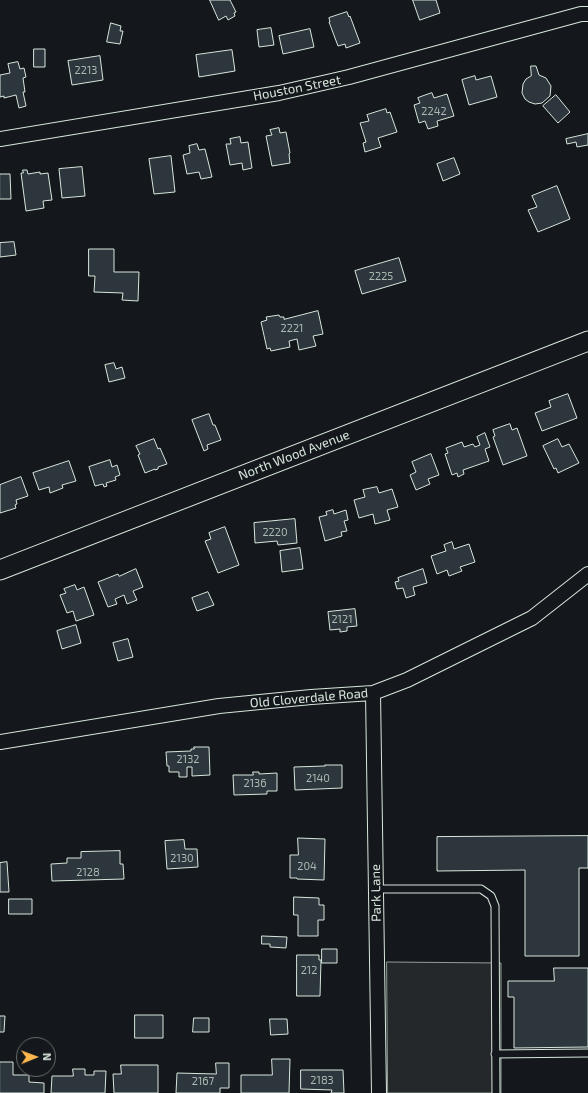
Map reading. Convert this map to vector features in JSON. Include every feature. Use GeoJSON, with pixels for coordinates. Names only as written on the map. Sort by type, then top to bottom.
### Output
{"type":"FeatureCollection","features":[{"type":"Feature","properties":{"kind":"main road","name":"North Wood Avenue"},"geometry":{"type":"LineString","coordinates":[[0,570],[588,341]]}},
{"type":"Feature","properties":{"kind":"street","name":"Houston Street"},"geometry":{"type":"LineString","coordinates":[[0,138],[279,93],[349,77],[586,17]]}},
{"type":"Feature","properties":{"kind":"street","name":"Old Cloverdale Road"},"geometry":{"type":"LineString","coordinates":[[0,742],[219,706],[311,696],[374,693],[407,680],[532,618],[588,574]]}},
{"type":"Feature","properties":{"kind":"street","name":"Park Lane"},"geometry":{"type":"LineString","coordinates":[[374,693],[379,1093]]}},
{"type":"Feature","properties":{"kind":"lane"},"geometry":{"type":"LineString","coordinates":[[376,889],[482,889],[492,896],[495,906],[496,1093]]}},
{"type":"Feature","properties":{"kind":"lane"},"geometry":{"type":"LineString","coordinates":[[495,1054],[588,1053]]}},
{"type":"Feature","properties":{"kind":"shaded area"},"geometry":{"type":"Polygon","coordinates":[[[387,962],[501,963],[501,1093],[388,1093],[387,962]]]}},
{"type":"Feature","properties":{"kind":"building"},"geometry":{"type":"Polygon","coordinates":[[[210,0],[230,0],[236,12],[234,13],[235,16],[228,20],[226,16],[219,20],[210,0]]]}},
{"type":"Feature","properties":{"kind":"building"},"geometry":{"type":"Polygon","coordinates":[[[413,0],[436,0],[440,13],[420,20],[413,0]]]}},
{"type":"Feature","properties":{"kind":"building"},"geometry":{"type":"Polygon","coordinates":[[[347,12],[349,17],[350,16],[360,43],[346,48],[345,44],[338,46],[329,22],[329,18],[347,12]]]}},
{"type":"Feature","properties":{"kind":"building"},"geometry":{"type":"Polygon","coordinates":[[[111,23],[121,26],[120,31],[123,31],[120,44],[107,42],[111,23]]]}},
{"type":"Feature","properties":{"kind":"building"},"geometry":{"type":"Polygon","coordinates":[[[271,28],[274,45],[259,47],[257,30],[271,28]]]}},
{"type":"Feature","properties":{"kind":"building"},"geometry":{"type":"Polygon","coordinates":[[[310,29],[314,47],[283,54],[279,36],[310,29]]]}},
{"type":"Feature","properties":{"kind":"building"},"geometry":{"type":"Polygon","coordinates":[[[34,49],[45,49],[45,67],[34,67],[34,49]]]}},
{"type":"Feature","properties":{"kind":"building"},"geometry":{"type":"Polygon","coordinates":[[[232,50],[235,71],[199,77],[196,55],[232,50]]]}},
{"type":"Feature","properties":{"kind":"building"},"geometry":{"type":"Polygon","coordinates":[[[100,56],[103,80],[72,85],[68,61],[100,56]]]}},
{"type":"Feature","properties":{"kind":"building"},"geometry":{"type":"Polygon","coordinates":[[[18,62],[20,69],[24,68],[26,77],[23,78],[25,92],[23,92],[26,106],[19,108],[16,95],[4,98],[4,96],[0,97],[0,75],[10,73],[8,64],[18,62]]]}},
{"type":"Feature","properties":{"kind":"building"},"geometry":{"type":"Polygon","coordinates":[[[531,66],[536,66],[539,75],[546,78],[551,86],[550,96],[542,103],[535,104],[529,102],[525,99],[522,93],[523,84],[526,79],[531,76],[531,66]]]}},
{"type":"Feature","properties":{"kind":"building"},"geometry":{"type":"Polygon","coordinates":[[[475,76],[476,80],[491,76],[497,97],[469,105],[462,80],[475,76]]]}},
{"type":"Feature","properties":{"kind":"building"},"geometry":{"type":"Polygon","coordinates":[[[432,93],[434,98],[447,94],[454,116],[437,121],[438,126],[428,129],[425,121],[419,123],[414,105],[420,103],[418,98],[432,93]]]}},
{"type":"Feature","properties":{"kind":"building"},"geometry":{"type":"Polygon","coordinates":[[[556,95],[570,112],[558,123],[543,106],[556,95]]]}},
{"type":"Feature","properties":{"kind":"building"},"geometry":{"type":"Polygon","coordinates":[[[386,109],[387,113],[390,112],[397,132],[378,138],[381,147],[365,152],[363,143],[366,142],[360,123],[369,121],[367,115],[386,109]]]}},
{"type":"Feature","properties":{"kind":"building"},"geometry":{"type":"Polygon","coordinates":[[[279,128],[280,133],[286,132],[290,153],[290,163],[272,166],[266,136],[272,135],[270,130],[279,128]]]}},
{"type":"Feature","properties":{"kind":"building"},"geometry":{"type":"Polygon","coordinates":[[[588,134],[588,145],[577,147],[576,142],[567,144],[566,139],[588,134]]]}},
{"type":"Feature","properties":{"kind":"building"},"geometry":{"type":"Polygon","coordinates":[[[240,137],[241,143],[248,142],[252,168],[243,170],[242,163],[230,165],[226,144],[231,144],[230,139],[240,137]]]}},
{"type":"Feature","properties":{"kind":"building"},"geometry":{"type":"Polygon","coordinates":[[[197,144],[199,150],[205,149],[212,177],[201,179],[199,172],[187,174],[183,155],[190,153],[189,146],[197,144]]]}},
{"type":"Feature","properties":{"kind":"building"},"geometry":{"type":"Polygon","coordinates":[[[171,156],[175,192],[154,194],[149,159],[171,156]]]}},
{"type":"Feature","properties":{"kind":"building"},"geometry":{"type":"Polygon","coordinates":[[[454,158],[460,174],[443,181],[437,164],[454,158]]]}},
{"type":"Feature","properties":{"kind":"building"},"geometry":{"type":"Polygon","coordinates":[[[82,167],[85,196],[62,198],[59,169],[82,167]]]}},
{"type":"Feature","properties":{"kind":"building"},"geometry":{"type":"Polygon","coordinates":[[[23,170],[27,170],[28,174],[40,172],[40,174],[48,173],[52,200],[43,201],[44,208],[26,211],[21,173],[23,173],[23,170]]]}},
{"type":"Feature","properties":{"kind":"building"},"geometry":{"type":"Polygon","coordinates":[[[0,174],[10,174],[11,199],[0,199],[0,174]]]}},
{"type":"Feature","properties":{"kind":"building"},"geometry":{"type":"Polygon","coordinates":[[[557,186],[570,219],[538,232],[528,210],[537,207],[532,196],[557,186]]]}},
{"type":"Feature","properties":{"kind":"building"},"geometry":{"type":"Polygon","coordinates":[[[14,242],[16,255],[0,257],[0,243],[14,242]]]}},
{"type":"Feature","properties":{"kind":"building"},"geometry":{"type":"Polygon","coordinates":[[[89,249],[114,249],[114,272],[139,272],[138,301],[122,300],[123,293],[94,292],[95,276],[89,276],[89,249]]]}},
{"type":"Feature","properties":{"kind":"building"},"geometry":{"type":"Polygon","coordinates":[[[399,258],[406,281],[362,294],[355,271],[399,258]]]}},
{"type":"Feature","properties":{"kind":"building"},"geometry":{"type":"Polygon","coordinates":[[[318,311],[323,334],[313,336],[316,346],[299,350],[297,339],[289,341],[290,347],[271,351],[270,348],[267,349],[261,322],[267,320],[266,317],[279,315],[280,317],[284,317],[284,319],[318,311]]]}},
{"type":"Feature","properties":{"kind":"building"},"geometry":{"type":"Polygon","coordinates":[[[114,363],[116,369],[122,367],[125,378],[109,382],[105,365],[114,363]]]}},
{"type":"Feature","properties":{"kind":"building"},"geometry":{"type":"Polygon","coordinates":[[[568,394],[577,418],[542,431],[535,413],[551,407],[549,401],[568,394]]]}},
{"type":"Feature","properties":{"kind":"building"},"geometry":{"type":"Polygon","coordinates":[[[209,414],[221,440],[207,445],[208,449],[204,451],[192,420],[209,414]]]}},
{"type":"Feature","properties":{"kind":"building"},"geometry":{"type":"Polygon","coordinates":[[[510,424],[512,430],[517,428],[527,456],[503,465],[493,437],[495,436],[493,430],[510,424]]]}},
{"type":"Feature","properties":{"kind":"building"},"geometry":{"type":"Polygon","coordinates":[[[485,433],[490,447],[485,449],[489,461],[463,470],[464,474],[458,477],[457,473],[452,475],[445,454],[448,453],[446,448],[462,442],[464,447],[473,444],[475,447],[480,445],[477,437],[485,433]]]}},
{"type":"Feature","properties":{"kind":"building"},"geometry":{"type":"Polygon","coordinates":[[[154,439],[167,464],[158,467],[158,469],[145,473],[138,455],[140,454],[136,446],[154,439]]]}},
{"type":"Feature","properties":{"kind":"building"},"geometry":{"type":"Polygon","coordinates":[[[558,439],[562,447],[569,444],[579,463],[558,473],[556,468],[554,469],[543,446],[558,439]]]}},
{"type":"Feature","properties":{"kind":"building"},"geometry":{"type":"Polygon","coordinates":[[[431,454],[439,475],[428,479],[430,484],[416,490],[410,475],[416,472],[412,462],[431,454]]]}},
{"type":"Feature","properties":{"kind":"building"},"geometry":{"type":"Polygon","coordinates":[[[110,460],[112,467],[117,465],[120,475],[115,477],[116,480],[106,483],[107,486],[104,487],[103,484],[95,486],[89,467],[110,460]]]}},
{"type":"Feature","properties":{"kind":"building"},"geometry":{"type":"Polygon","coordinates":[[[69,461],[76,481],[62,485],[63,488],[50,493],[49,487],[39,490],[33,473],[69,461]]]}},
{"type":"Feature","properties":{"kind":"building"},"geometry":{"type":"Polygon","coordinates":[[[21,477],[28,496],[16,500],[16,508],[0,513],[0,485],[21,477]]]}},
{"type":"Feature","properties":{"kind":"building"},"geometry":{"type":"Polygon","coordinates":[[[377,487],[379,493],[392,489],[398,507],[387,510],[390,520],[375,524],[373,514],[359,518],[354,500],[365,497],[363,490],[377,487]]]}},
{"type":"Feature","properties":{"kind":"building"},"geometry":{"type":"Polygon","coordinates":[[[333,510],[334,514],[346,510],[348,520],[344,521],[347,531],[341,532],[342,536],[325,541],[319,517],[327,515],[326,512],[333,510]]]}},
{"type":"Feature","properties":{"kind":"building"},"geometry":{"type":"Polygon","coordinates":[[[295,519],[297,543],[278,545],[277,541],[255,543],[254,523],[295,519]]]}},
{"type":"Feature","properties":{"kind":"building"},"geometry":{"type":"Polygon","coordinates":[[[225,527],[239,565],[218,573],[205,541],[211,539],[209,533],[225,527]]]}},
{"type":"Feature","properties":{"kind":"building"},"geometry":{"type":"Polygon","coordinates":[[[452,542],[454,549],[469,544],[475,562],[460,567],[462,571],[449,576],[447,570],[437,574],[431,556],[446,551],[444,545],[452,542]]]}},
{"type":"Feature","properties":{"kind":"building"},"geometry":{"type":"Polygon","coordinates":[[[300,548],[303,569],[282,572],[280,551],[300,548]]]}},
{"type":"Feature","properties":{"kind":"building"},"geometry":{"type":"Polygon","coordinates":[[[136,569],[143,587],[133,591],[137,600],[127,604],[124,595],[115,599],[117,604],[108,607],[98,582],[136,569]]]}},
{"type":"Feature","properties":{"kind":"building"},"geometry":{"type":"Polygon","coordinates":[[[423,569],[427,583],[413,587],[415,595],[406,598],[403,588],[397,589],[395,582],[399,581],[398,578],[423,569]]]}},
{"type":"Feature","properties":{"kind":"building"},"geometry":{"type":"Polygon","coordinates":[[[75,585],[77,590],[84,587],[94,615],[76,621],[73,611],[67,613],[60,595],[66,593],[64,589],[75,585]]]}},
{"type":"Feature","properties":{"kind":"building"},"geometry":{"type":"Polygon","coordinates":[[[208,592],[214,605],[197,611],[192,598],[208,592]]]}},
{"type":"Feature","properties":{"kind":"building"},"geometry":{"type":"Polygon","coordinates":[[[355,609],[357,626],[347,627],[347,631],[340,632],[340,629],[330,630],[328,612],[355,609]]]}},
{"type":"Feature","properties":{"kind":"building"},"geometry":{"type":"Polygon","coordinates":[[[76,625],[81,643],[62,649],[57,631],[76,625]]]}},
{"type":"Feature","properties":{"kind":"building"},"geometry":{"type":"Polygon","coordinates":[[[128,639],[133,657],[118,661],[113,643],[128,639]]]}},
{"type":"Feature","properties":{"kind":"building"},"geometry":{"type":"Polygon","coordinates":[[[194,747],[209,747],[210,775],[192,776],[192,767],[187,767],[187,777],[179,777],[179,772],[169,772],[166,752],[191,751],[194,747]]]}},
{"type":"Feature","properties":{"kind":"building"},"geometry":{"type":"Polygon","coordinates":[[[342,765],[342,788],[295,790],[294,767],[342,765]]]}},
{"type":"Feature","properties":{"kind":"building"},"geometry":{"type":"Polygon","coordinates":[[[253,772],[259,772],[259,774],[277,773],[277,791],[267,791],[267,794],[234,795],[233,775],[253,775],[253,772]]]}},
{"type":"Feature","properties":{"kind":"building"},"geometry":{"type":"Polygon","coordinates":[[[588,836],[588,868],[579,868],[579,956],[525,956],[525,870],[437,871],[437,837],[588,836]]]}},
{"type":"Feature","properties":{"kind":"building"},"geometry":{"type":"Polygon","coordinates":[[[298,838],[325,839],[324,880],[290,878],[290,855],[298,855],[298,838]]]}},
{"type":"Feature","properties":{"kind":"building"},"geometry":{"type":"Polygon","coordinates":[[[184,840],[185,849],[197,849],[198,867],[167,869],[165,841],[184,840]]]}},
{"type":"Feature","properties":{"kind":"building"},"geometry":{"type":"Polygon","coordinates":[[[120,851],[120,864],[123,864],[124,879],[52,881],[51,864],[67,863],[67,858],[81,858],[81,852],[120,851]]]}},
{"type":"Feature","properties":{"kind":"building"},"geometry":{"type":"Polygon","coordinates":[[[7,862],[9,892],[0,892],[0,863],[7,862]]]}},
{"type":"Feature","properties":{"kind":"building"},"geometry":{"type":"Polygon","coordinates":[[[294,897],[319,898],[319,905],[324,905],[324,920],[318,920],[318,936],[298,936],[298,915],[294,915],[294,897]]]}},
{"type":"Feature","properties":{"kind":"building"},"geometry":{"type":"Polygon","coordinates":[[[9,899],[32,899],[32,914],[9,914],[9,899]]]}},
{"type":"Feature","properties":{"kind":"building"},"geometry":{"type":"Polygon","coordinates":[[[262,936],[287,937],[286,948],[270,947],[270,944],[262,944],[262,936]]]}},
{"type":"Feature","properties":{"kind":"building"},"geometry":{"type":"Polygon","coordinates":[[[322,949],[337,949],[337,963],[322,963],[322,949]]]}},
{"type":"Feature","properties":{"kind":"building"},"geometry":{"type":"Polygon","coordinates":[[[297,955],[319,955],[319,960],[321,960],[320,996],[297,996],[297,955]]]}},
{"type":"Feature","properties":{"kind":"building"},"geometry":{"type":"Polygon","coordinates":[[[554,968],[588,968],[588,1047],[514,1048],[514,997],[508,997],[508,981],[554,981],[554,968]]]}},
{"type":"Feature","properties":{"kind":"building"},"geometry":{"type":"Polygon","coordinates":[[[135,1015],[163,1015],[163,1038],[135,1038],[135,1015]]]}},
{"type":"Feature","properties":{"kind":"building"},"geometry":{"type":"Polygon","coordinates":[[[0,1016],[5,1016],[4,1032],[0,1032],[0,1016]]]}},
{"type":"Feature","properties":{"kind":"building"},"geometry":{"type":"Polygon","coordinates":[[[194,1018],[209,1018],[209,1032],[193,1032],[194,1018]]]}},
{"type":"Feature","properties":{"kind":"building"},"geometry":{"type":"Polygon","coordinates":[[[270,1019],[287,1019],[288,1034],[271,1035],[270,1019]]]}},
{"type":"Feature","properties":{"kind":"building"},"geometry":{"type":"Polygon","coordinates":[[[272,1059],[290,1059],[289,1093],[241,1093],[241,1075],[272,1075],[272,1059]]]}},
{"type":"Feature","properties":{"kind":"building"},"geometry":{"type":"Polygon","coordinates":[[[0,1062],[13,1062],[13,1075],[16,1075],[16,1077],[29,1077],[29,1082],[44,1083],[44,1093],[0,1093],[0,1062]]]}},
{"type":"Feature","properties":{"kind":"building"},"geometry":{"type":"Polygon","coordinates":[[[216,1063],[229,1063],[229,1088],[220,1088],[220,1093],[176,1093],[177,1073],[216,1074],[216,1063]]]}},
{"type":"Feature","properties":{"kind":"building"},"geometry":{"type":"Polygon","coordinates":[[[121,1065],[158,1065],[158,1093],[114,1093],[113,1074],[121,1074],[121,1065]]]}},
{"type":"Feature","properties":{"kind":"building"},"geometry":{"type":"Polygon","coordinates":[[[73,1069],[85,1069],[85,1075],[94,1075],[94,1071],[106,1071],[105,1093],[51,1093],[52,1077],[73,1076],[73,1069]]]}},
{"type":"Feature","properties":{"kind":"building"},"geometry":{"type":"Polygon","coordinates":[[[301,1070],[343,1070],[344,1093],[331,1093],[332,1090],[301,1089],[301,1070]]]}}]}
